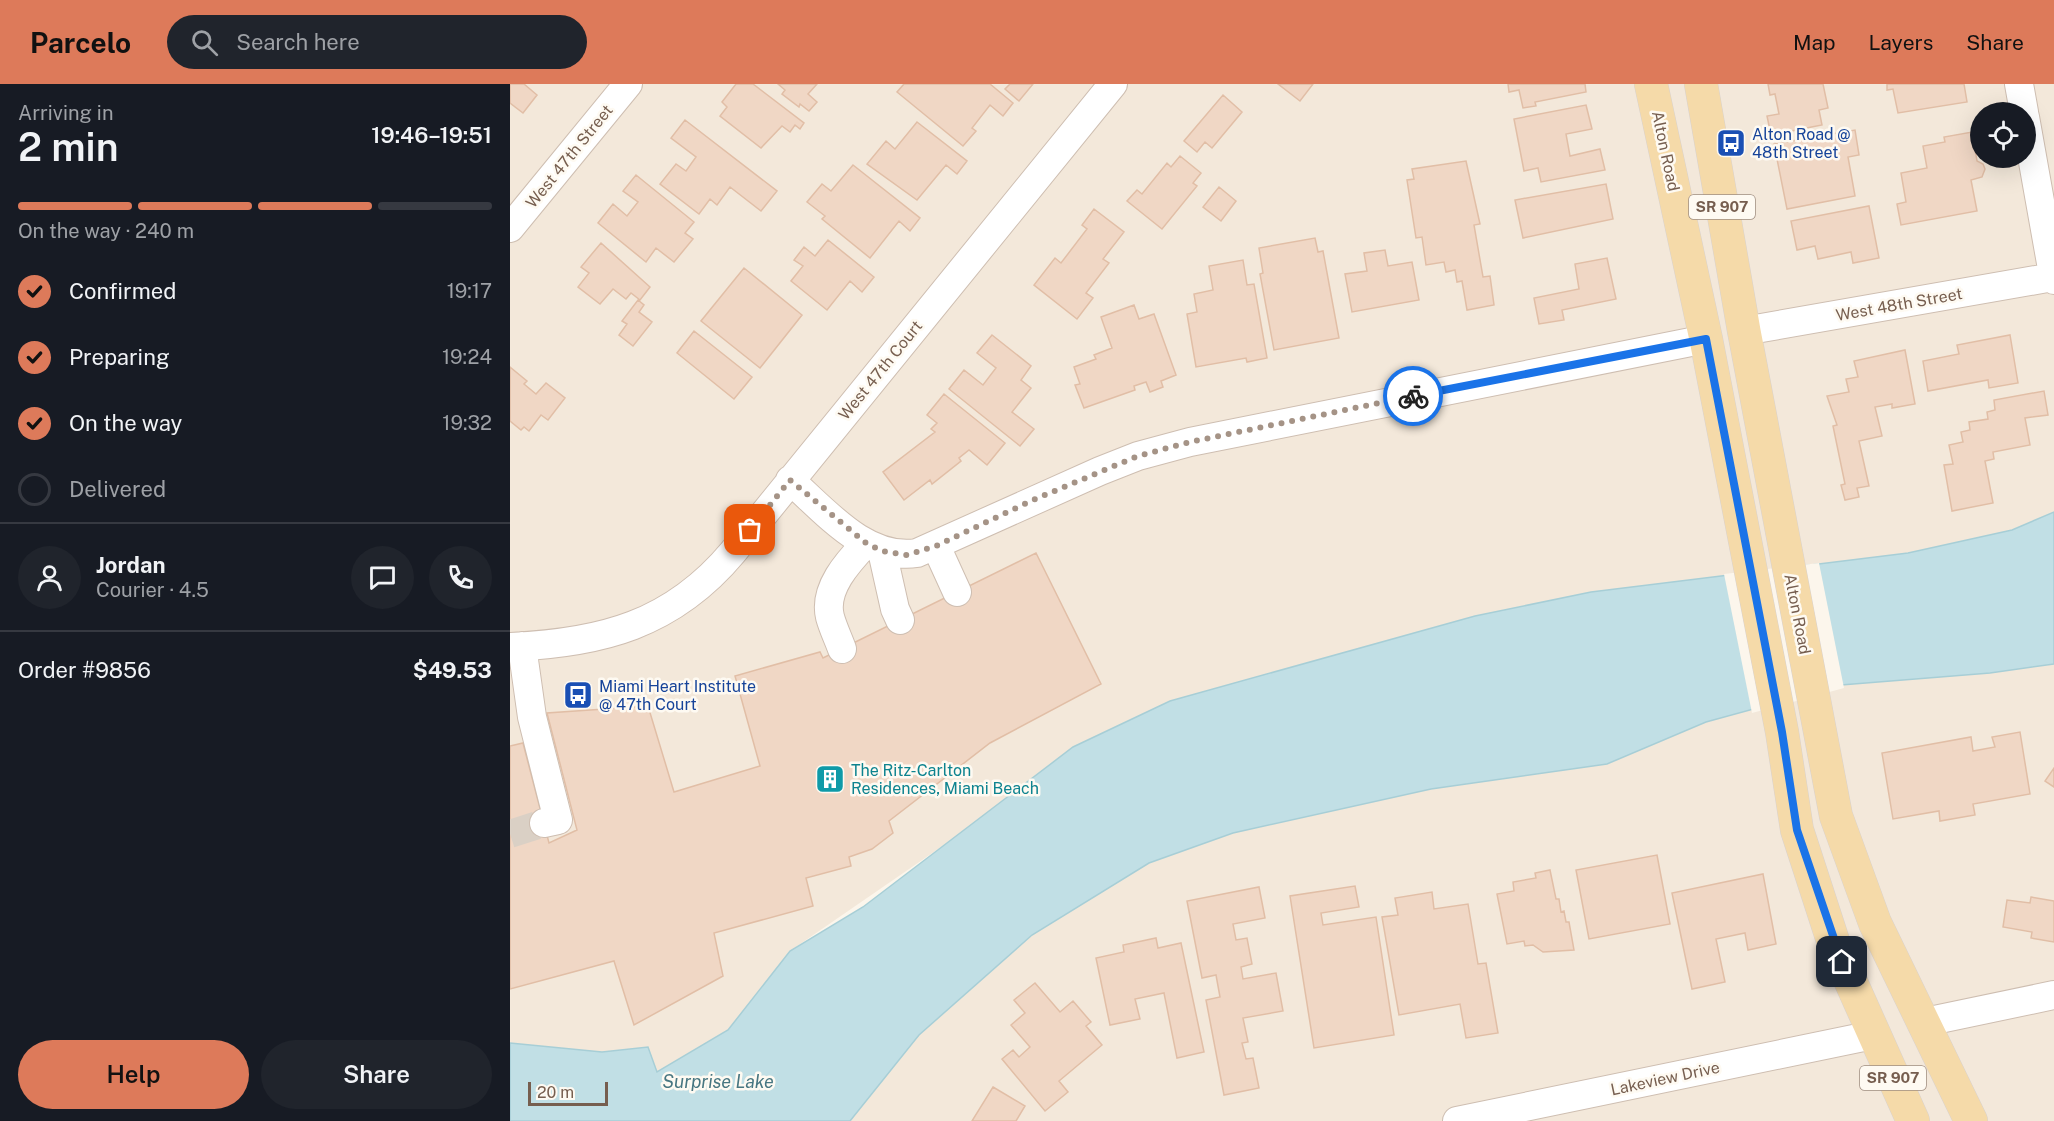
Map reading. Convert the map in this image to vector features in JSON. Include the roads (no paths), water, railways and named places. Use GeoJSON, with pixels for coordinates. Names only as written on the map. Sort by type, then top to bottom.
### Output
{"type":"FeatureCollection","features":[{"type":"Feature","properties":{"kind":"main road","name":"Alton Road"},"geometry":{"type":"LineString","coordinates":[[1651,84],[1706,339],[1782,732],[1797,830],[1834,944],[1912,1121]]}},
{"type":"Feature","properties":{"kind":"main road","name":"Alton Road"},"geometry":{"type":"LineString","coordinates":[[1701,84],[1744,331],[1836,816],[1875,923],[1971,1121]]}},
{"type":"Feature","properties":{"kind":"street","name":"West 47th Street"},"geometry":{"type":"LineString","coordinates":[[510,228],[628,84]]}},
{"type":"Feature","properties":{"kind":"street","name":"West 47th Court"},"geometry":{"type":"LineString","coordinates":[[516,646],[571,643],[625,630],[670,607],[701,584],[726,560],[1113,84]]}},
{"type":"Feature","properties":{"kind":"street"},"geometry":{"type":"LineString","coordinates":[[2019,84],[2022,102]]}},
{"type":"Feature","properties":{"kind":"street"},"geometry":{"type":"LineString","coordinates":[[2034,168],[2054,278]]}},
{"type":"Feature","properties":{"kind":"street","name":"West 48th Street"},"geometry":{"type":"LineString","coordinates":[[1744,331],[2054,278]]}},
{"type":"Feature","properties":{"kind":"street"},"geometry":{"type":"LineString","coordinates":[[790,480],[874,547],[907,555],[936,546],[1138,456],[1190,442],[1706,339]]}},
{"type":"Feature","properties":{"kind":"street"},"geometry":{"type":"LineString","coordinates":[[936,546],[957,592]]}},
{"type":"Feature","properties":{"kind":"street"},"geometry":{"type":"LineString","coordinates":[[874,547],[900,620]]}},
{"type":"Feature","properties":{"kind":"street"},"geometry":{"type":"LineString","coordinates":[[842,648],[829,615],[833,589],[844,566],[874,547]]}},
{"type":"Feature","properties":{"kind":"street"},"geometry":{"type":"LineString","coordinates":[[516,646],[521,720],[558,820],[544,823]]}},
{"type":"Feature","properties":{"kind":"street"},"geometry":{"type":"LineString","coordinates":[[1925,1022],[2054,995]]}},
{"type":"Feature","properties":{"kind":"street","name":"Lakeview Drive"},"geometry":{"type":"LineString","coordinates":[[1456,1121],[1873,1035]]}},
{"type":"Feature","properties":{"kind":"water","name":"Surprise Lake"},"geometry":{"type":"Polygon","coordinates":[[[2054,512],[2054,664],[1990,673],[1841,685],[1706,722],[1607,764],[1431,789],[1233,833],[1149,863],[1032,935],[919,1035],[850,1121],[510,1121],[510,1043],[602,1052],[648,1047],[657,1072],[728,1030],[790,951],[863,907],[1073,747],[1170,701],[1475,616],[1591,592],[1908,553],[2012,530],[2054,512]]]}},
{"type":"Feature","properties":{"kind":"tunnel"},"geometry":{"type":"LineString","coordinates":[[510,834],[544,823]]}},
{"type":"Feature","properties":{"kind":"place","name":"Alton Road @ 48th Street"},"geometry":{"type":"Point","coordinates":[1731,143]}},
{"type":"Feature","properties":{"kind":"place","name":"Miami Heart Institute @ 47th Court"},"geometry":{"type":"Point","coordinates":[578,695]}},
{"type":"Feature","properties":{"kind":"place","name":"The Ritz-Carlton Residences, Miami Beach"},"geometry":{"type":"Point","coordinates":[830,779]}}]}
